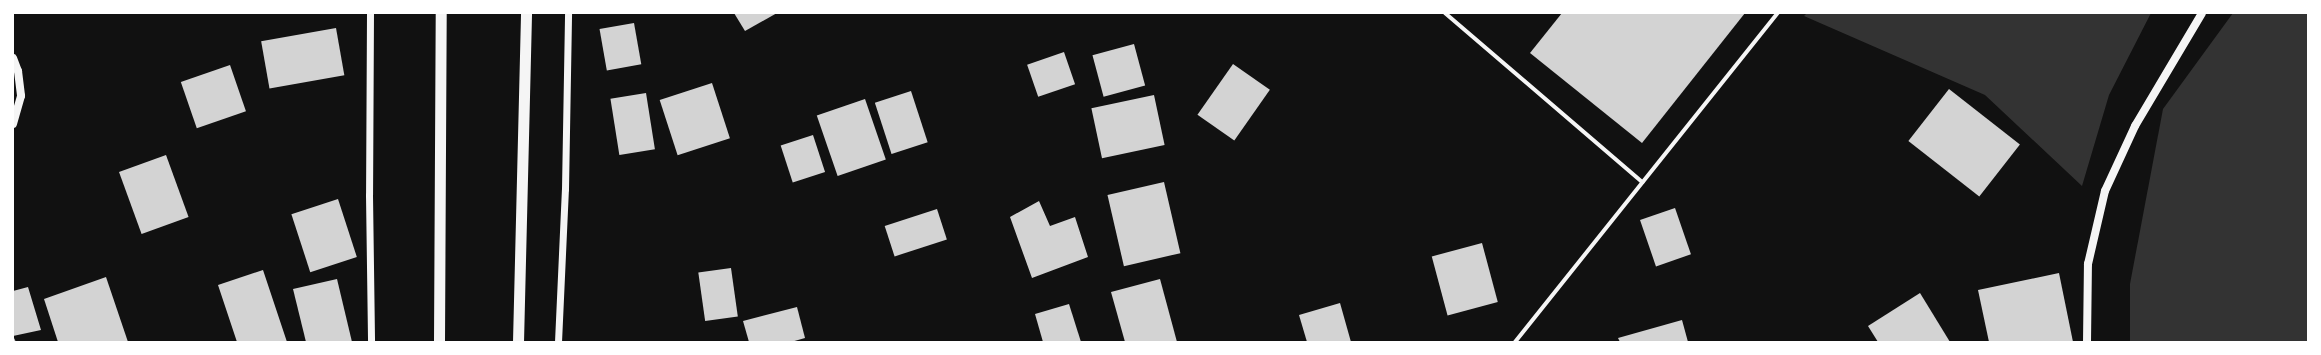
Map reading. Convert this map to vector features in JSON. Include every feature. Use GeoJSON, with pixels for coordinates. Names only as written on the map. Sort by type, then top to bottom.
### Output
{"type":"FeatureCollection","features":[{"type":"Feature","properties":{"kind":"highway"},"geometry":{"type":"LineString","coordinates":[[439,342],[441,13]]}},
{"type":"Feature","properties":{"kind":"highway"},"geometry":{"type":"LineString","coordinates":[[518,342],[526,13]]}},
{"type":"Feature","properties":{"kind":"main road"},"geometry":{"type":"LineString","coordinates":[[2087,342],[2088,264],[2105,191],[2135,126],[2202,13]]}},
{"type":"Feature","properties":{"kind":"main road"},"geometry":{"type":"LineString","coordinates":[[13,58],[18,71],[21,96],[13,124]]}},
{"type":"Feature","properties":{"kind":"street"},"geometry":{"type":"LineString","coordinates":[[370,13],[369,195],[372,342]]}},
{"type":"Feature","properties":{"kind":"street"},"geometry":{"type":"LineString","coordinates":[[558,342],[565,189],[568,13]]}},
{"type":"Feature","properties":{"kind":"street"},"geometry":{"type":"LineString","coordinates":[[1445,13],[1642,182]]}},
{"type":"Feature","properties":{"kind":"street"},"geometry":{"type":"LineString","coordinates":[[1515,342],[1778,13]]}},
{"type":"Feature","properties":{"kind":"shaded area"},"geometry":{"type":"Polygon","coordinates":[[[1807,13],[2151,13],[2109,95],[2082,186],[1985,95],[1804,16],[1807,13]]]}},
{"type":"Feature","properties":{"kind":"shaded area"},"geometry":{"type":"Polygon","coordinates":[[[2233,13],[2308,13],[2308,342],[2130,342],[2130,284],[2163,109],[2233,13]]]}},
{"type":"Feature","properties":{"kind":"building"},"geometry":{"type":"Polygon","coordinates":[[[734,13],[777,13],[745,31],[734,13]]]}},
{"type":"Feature","properties":{"kind":"building"},"geometry":{"type":"Polygon","coordinates":[[[1562,13],[1745,13],[1642,143],[1530,53],[1562,13]]]}},
{"type":"Feature","properties":{"kind":"building"},"geometry":{"type":"Polygon","coordinates":[[[634,23],[641,64],[607,70],[600,29],[634,23]]]}},
{"type":"Feature","properties":{"kind":"building"},"geometry":{"type":"Polygon","coordinates":[[[336,28],[344,75],[269,88],[261,41],[336,28]]]}},
{"type":"Feature","properties":{"kind":"building"},"geometry":{"type":"Polygon","coordinates":[[[1134,44],[1145,86],[1104,97],[1092,55],[1134,44]]]}},
{"type":"Feature","properties":{"kind":"building"},"geometry":{"type":"Polygon","coordinates":[[[1064,52],[1075,84],[1038,97],[1027,65],[1064,52]]]}},
{"type":"Feature","properties":{"kind":"building"},"geometry":{"type":"Polygon","coordinates":[[[1233,64],[1270,90],[1234,141],[1197,115],[1233,64]]]}},
{"type":"Feature","properties":{"kind":"building"},"geometry":{"type":"Polygon","coordinates":[[[230,65],[246,111],[197,128],[181,82],[230,65]]]}},
{"type":"Feature","properties":{"kind":"building"},"geometry":{"type":"Polygon","coordinates":[[[712,83],[730,138],[678,155],[660,100],[712,83]]]}},
{"type":"Feature","properties":{"kind":"building"},"geometry":{"type":"Polygon","coordinates":[[[1949,89],[2020,144],[1979,196],[1908,141],[1949,89]]]}},
{"type":"Feature","properties":{"kind":"building"},"geometry":{"type":"Polygon","coordinates":[[[911,91],[928,142],[892,154],[875,103],[911,91]]]}},
{"type":"Feature","properties":{"kind":"building"},"geometry":{"type":"Polygon","coordinates":[[[646,93],[655,149],[619,155],[610,99],[646,93]]]}},
{"type":"Feature","properties":{"kind":"building"},"geometry":{"type":"Polygon","coordinates":[[[1154,95],[1165,145],[1102,158],[1091,108],[1154,95]]]}},
{"type":"Feature","properties":{"kind":"building"},"geometry":{"type":"Polygon","coordinates":[[[865,99],[886,160],[838,176],[817,116],[865,99]]]}},
{"type":"Feature","properties":{"kind":"building"},"geometry":{"type":"Polygon","coordinates":[[[813,135],[825,172],[793,183],[781,146],[813,135]]]}},
{"type":"Feature","properties":{"kind":"building"},"geometry":{"type":"Polygon","coordinates":[[[166,155],[189,217],[142,234],[119,172],[166,155]]]}},
{"type":"Feature","properties":{"kind":"building"},"geometry":{"type":"Polygon","coordinates":[[[1164,182],[1180,253],[1124,266],[1107,195],[1164,182]]]}},
{"type":"Feature","properties":{"kind":"building"},"geometry":{"type":"Polygon","coordinates":[[[338,199],[357,257],[310,272],[291,214],[338,199]]]}},
{"type":"Feature","properties":{"kind":"building"},"geometry":{"type":"Polygon","coordinates":[[[1039,201],[1050,226],[1075,217],[1088,257],[1032,278],[1010,217],[1039,201]]]}},
{"type":"Feature","properties":{"kind":"building"},"geometry":{"type":"Polygon","coordinates":[[[1675,208],[1691,254],[1656,266],[1640,220],[1675,208]]]}},
{"type":"Feature","properties":{"kind":"building"},"geometry":{"type":"Polygon","coordinates":[[[937,209],[947,239],[895,256],[885,226],[937,209]]]}},
{"type":"Feature","properties":{"kind":"building"},"geometry":{"type":"Polygon","coordinates":[[[1482,243],[1498,302],[1448,315],[1432,256],[1482,243]]]}},
{"type":"Feature","properties":{"kind":"building"},"geometry":{"type":"Polygon","coordinates":[[[731,268],[738,317],[705,321],[698,273],[731,268]]]}},
{"type":"Feature","properties":{"kind":"building"},"geometry":{"type":"Polygon","coordinates":[[[263,270],[287,342],[237,342],[218,285],[263,270]]]}},
{"type":"Feature","properties":{"kind":"building"},"geometry":{"type":"Polygon","coordinates":[[[2059,273],[2073,342],[1989,342],[1978,290],[2059,273]]]}},
{"type":"Feature","properties":{"kind":"building"},"geometry":{"type":"Polygon","coordinates":[[[106,277],[128,342],[58,342],[44,299],[106,277]]]}},
{"type":"Feature","properties":{"kind":"building"},"geometry":{"type":"Polygon","coordinates":[[[337,279],[352,342],[306,342],[293,289],[337,279]]]}},
{"type":"Feature","properties":{"kind":"building"},"geometry":{"type":"Polygon","coordinates":[[[1160,279],[1177,342],[1125,342],[1111,292],[1160,279]]]}},
{"type":"Feature","properties":{"kind":"building"},"geometry":{"type":"Polygon","coordinates":[[[28,287],[41,330],[13,336],[13,291],[28,287]]]}},
{"type":"Feature","properties":{"kind":"building"},"geometry":{"type":"Polygon","coordinates":[[[1920,293],[1950,342],[1878,342],[1868,326],[1920,293]]]}},
{"type":"Feature","properties":{"kind":"building"},"geometry":{"type":"Polygon","coordinates":[[[1340,303],[1351,342],[1307,342],[1299,315],[1340,303]]]}},
{"type":"Feature","properties":{"kind":"building"},"geometry":{"type":"Polygon","coordinates":[[[1069,304],[1081,342],[1043,342],[1035,314],[1069,304]]]}},
{"type":"Feature","properties":{"kind":"building"},"geometry":{"type":"Polygon","coordinates":[[[797,307],[805,338],[791,342],[749,342],[743,321],[797,307]]]}},
{"type":"Feature","properties":{"kind":"building"},"geometry":{"type":"Polygon","coordinates":[[[1682,320],[1688,342],[1620,342],[1618,338],[1682,320]]]}}]}
